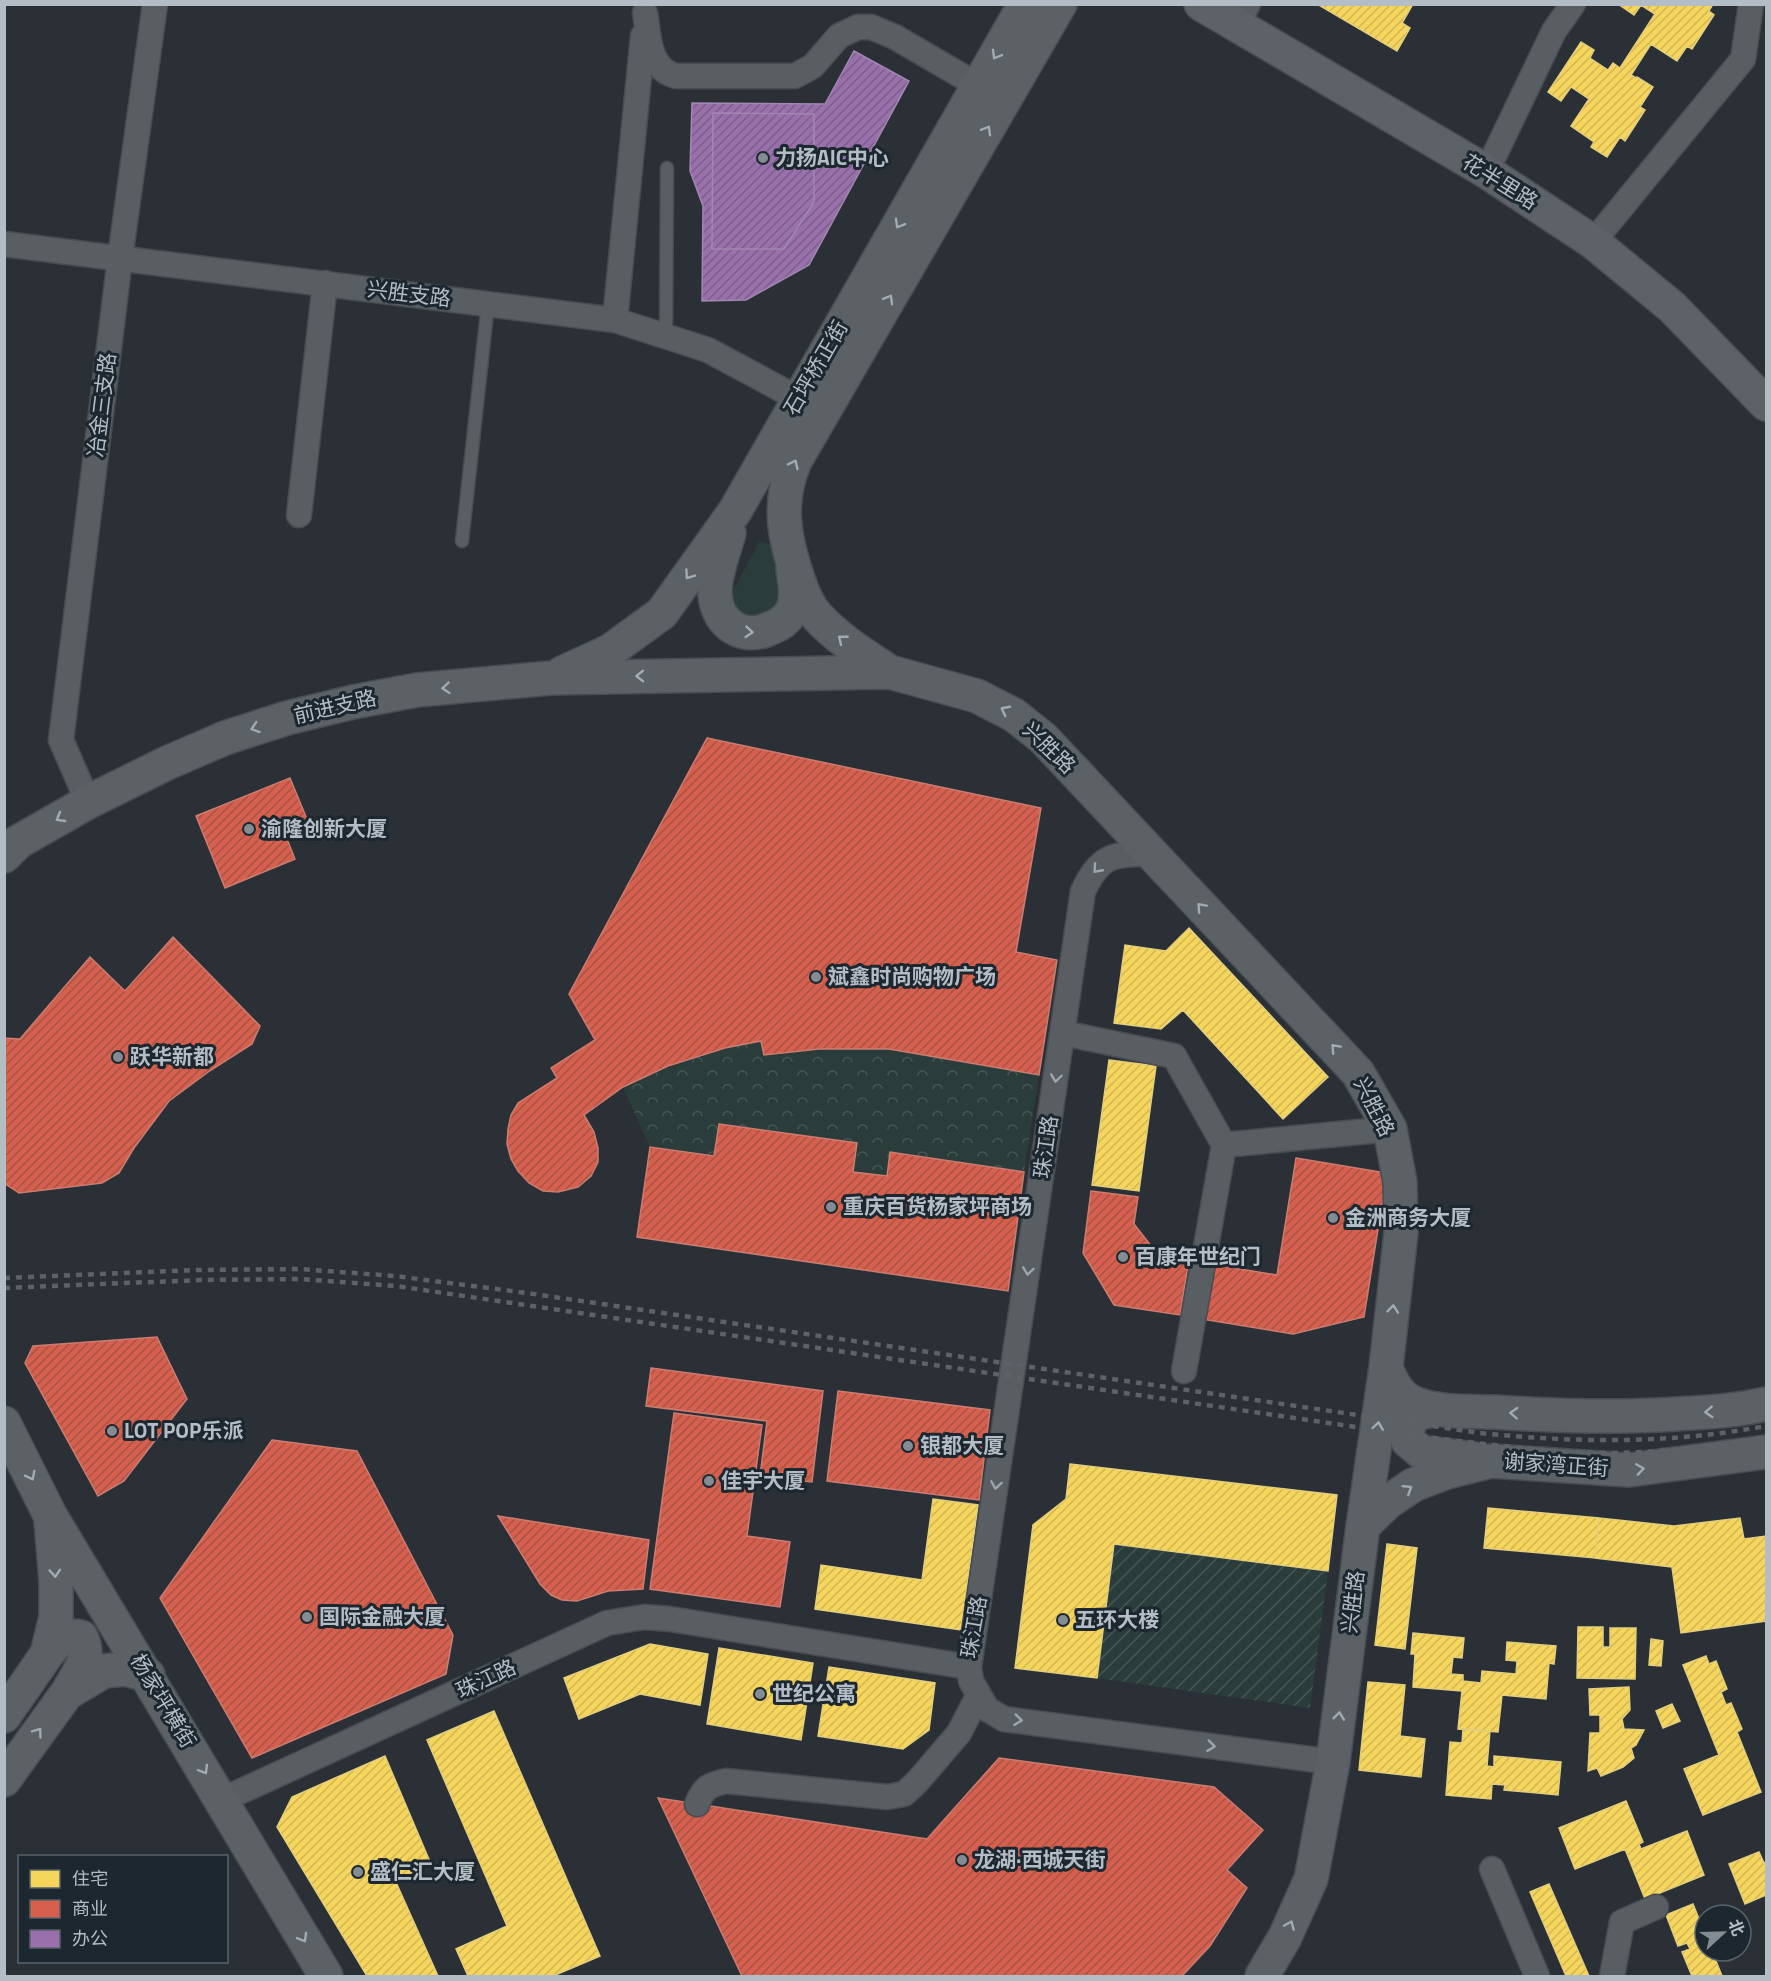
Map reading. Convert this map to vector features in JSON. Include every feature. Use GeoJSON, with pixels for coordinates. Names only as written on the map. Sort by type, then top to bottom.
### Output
{"type":"FeatureCollection","features":[{"type":"Feature","properties":{"kind":"main road","name":"石坪桥正街"},"geometry":{"type":"LineString","coordinates":[[551,678],[610,651],[662,613],[735,511],[1025,4]]}},
{"type":"Feature","properties":{"kind":"main road","name":"石坪桥正街"},"geometry":{"type":"LineString","coordinates":[[890,672],[851,647],[815,614],[802,589],[786,538],[783,515],[787,479],[795,461],[1060,4]]}},
{"type":"Feature","properties":{"kind":"main road"},"geometry":{"type":"LineString","coordinates":[[1026,62],[1058,31],[1076,4]]}},
{"type":"Feature","properties":{"kind":"main road","name":"花半里路"},"geometry":{"type":"LineString","coordinates":[[1201,4],[1484,170],[1599,234],[1767,404]]}},
{"type":"Feature","properties":{"kind":"main road","name":"花半里路"},"geometry":{"type":"LineString","coordinates":[[1243,6],[1495,154],[1599,234],[1687,296],[1767,374]]}},
{"type":"Feature","properties":{"kind":"main road"},"geometry":{"type":"LineString","coordinates":[[735,511],[716,583],[717,604],[728,624],[737,631],[748,634],[758,633],[787,618],[792,611],[796,591],[792,562]]}},
{"type":"Feature","properties":{"kind":"main road","name":"兴胜路"},"geometry":{"type":"LineString","coordinates":[[699,675],[890,672],[978,696],[1014,716],[1043,738],[1358,1073],[1390,1129],[1400,1182],[1401,1233],[1386,1367],[1333,1762],[1311,1879],[1286,1937],[1262,1977]]}},
{"type":"Feature","properties":{"kind":"main road","name":"前进支路"},"geometry":{"type":"LineString","coordinates":[[4,856],[18,842],[88,802],[167,763],[225,738],[286,718],[417,690],[551,678],[699,675]]}},
{"type":"Feature","properties":{"kind":"main road"},"geometry":{"type":"LineString","coordinates":[[1386,1367],[1401,1395],[1415,1404],[1438,1409],[1627,1417],[1735,1411],[1767,1404]]}},
{"type":"Feature","properties":{"kind":"main road"},"geometry":{"type":"LineString","coordinates":[[1438,1409],[1413,1417],[1408,1426],[1408,1441],[1421,1452],[1491,1461]]}},
{"type":"Feature","properties":{"kind":"main road","name":"杨家坪横街"},"geometry":{"type":"LineString","coordinates":[[4,1423],[50,1515],[326,1977]]}},
{"type":"Feature","properties":{"kind":"main road","name":"谢家湾正街"},"geometry":{"type":"LineString","coordinates":[[1363,1526],[1388,1502],[1413,1485],[1448,1472],[1491,1461],[1629,1470],[1767,1452]]}},
{"type":"Feature","properties":{"kind":"main road"},"geometry":{"type":"LineString","coordinates":[[47,1654],[56,1617],[56,1581],[50,1515]]}},
{"type":"Feature","properties":{"kind":"main road"},"geometry":{"type":"LineString","coordinates":[[4,1716],[58,1641],[70,1635],[81,1637],[87,1648],[84,1662],[67,1693],[4,1780]]}},
{"type":"Feature","properties":{"kind":"main road"},"geometry":{"type":"LineString","coordinates":[[67,1693],[104,1671],[125,1669],[147,1675]]}},
{"type":"Feature","properties":{"kind":"street","name":"冶金三支路"},"geometry":{"type":"LineString","coordinates":[[88,802],[61,740],[120,258],[154,4]]}},
{"type":"Feature","properties":{"kind":"street"},"geometry":{"type":"LineString","coordinates":[[1495,154],[1554,31],[1574,4]]}},
{"type":"Feature","properties":{"kind":"street"},"geometry":{"type":"LineString","coordinates":[[1599,234],[1743,59],[1751,4]]}},
{"type":"Feature","properties":{"kind":"street"},"geometry":{"type":"LineString","coordinates":[[645,9],[652,54],[661,69],[676,76],[795,76],[813,66],[839,36],[858,27],[871,27],[896,37],[979,86]]}},
{"type":"Feature","properties":{"kind":"street"},"geometry":{"type":"LineString","coordinates":[[615,321],[645,9]]}},
{"type":"Feature","properties":{"kind":"street","name":"兴胜支路"},"geometry":{"type":"LineString","coordinates":[[4,244],[488,303],[615,321],[708,350],[799,399]]}},
{"type":"Feature","properties":{"kind":"street"},"geometry":{"type":"LineString","coordinates":[[299,515],[326,284]]}},
{"type":"Feature","properties":{"kind":"street","name":"珠江路"},"geometry":{"type":"LineString","coordinates":[[222,1800],[607,1623],[644,1617],[670,1619],[969,1668],[1083,891],[1092,872],[1104,861],[1116,856],[1151,854]]}},
{"type":"Feature","properties":{"kind":"street"},"geometry":{"type":"LineString","coordinates":[[1063,1033],[1174,1056],[1224,1145],[1184,1371]]}},
{"type":"Feature","properties":{"kind":"street"},"geometry":{"type":"LineString","coordinates":[[1224,1145],[1390,1129]]}},
{"type":"Feature","properties":{"kind":"street"},"geometry":{"type":"LineString","coordinates":[[969,1668],[971,1681],[978,1696],[987,1709],[1004,1719],[1333,1762]]}},
{"type":"Feature","properties":{"kind":"street"},"geometry":{"type":"LineString","coordinates":[[697,1804],[702,1791],[712,1784],[726,1781],[887,1797],[904,1794],[959,1734],[978,1696]]}},
{"type":"Feature","properties":{"kind":"street"},"geometry":{"type":"LineString","coordinates":[[1492,1869],[1537,1977]]}},
{"type":"Feature","properties":{"kind":"street"},"geometry":{"type":"LineString","coordinates":[[1612,1977],[1622,1922],[1656,1907]]}},
{"type":"Feature","properties":{"kind":"lane"},"geometry":{"type":"LineString","coordinates":[[666,337],[667,168]]}},
{"type":"Feature","properties":{"kind":"lane"},"geometry":{"type":"LineString","coordinates":[[462,541],[488,303]]}},
{"type":"Feature","properties":{"kind":"green space"},"geometry":{"type":"Polygon","coordinates":[[[759,542],[773,546],[785,605],[745,623],[740,620],[731,595],[759,542]]]}},
{"type":"Feature","properties":{"kind":"green space"},"geometry":{"type":"Polygon","coordinates":[[[761,1041],[819,1049],[889,1049],[1039,1075],[1024,1172],[891,1153],[887,1176],[853,1172],[857,1143],[719,1124],[714,1156],[650,1147],[623,1087],[690,1060],[761,1041]]]}},
{"type":"Feature","properties":{"kind":"green space"},"geometry":{"type":"Polygon","coordinates":[[[1114,1544],[1328,1571],[1310,1708],[1097,1678],[1114,1544]]]}},
{"type":"Feature","properties":{"kind":"building: 住宅"},"geometry":{"type":"Polygon","coordinates":[[[1317,4],[1413,4],[1402,23],[1410,28],[1397,51],[1317,4]]]}},
{"type":"Feature","properties":{"kind":"building: 住宅"},"geometry":{"type":"Polygon","coordinates":[[[1618,4],[1713,4],[1709,11],[1714,15],[1692,49],[1687,46],[1677,61],[1651,44],[1631,75],[1653,87],[1640,107],[1645,110],[1625,141],[1620,137],[1607,157],[1591,147],[1594,142],[1571,126],[1589,99],[1571,87],[1561,101],[1548,92],[1581,42],[1594,50],[1590,58],[1608,70],[1613,63],[1620,68],[1655,14],[1641,5],[1634,15],[1618,4]]]}},
{"type":"Feature","properties":{"kind":"building: 住宅"},"geometry":{"type":"Polygon","coordinates":[[[1189,928],[1328,1077],[1283,1119],[1183,1010],[1161,1029],[1114,1023],[1125,945],[1166,951],[1189,928]]]}},
{"type":"Feature","properties":{"kind":"building: 住宅"},"geometry":{"type":"Polygon","coordinates":[[[1109,1060],[1156,1066],[1139,1191],[1092,1185],[1109,1060]]]}},
{"type":"Feature","properties":{"kind":"building: 住宅","name":"五环大楼"},"geometry":{"type":"Polygon","coordinates":[[[1070,1464],[1337,1495],[1328,1571],[1114,1544],[1097,1678],[1015,1668],[1033,1525],[1066,1499],[1070,1464]]]}},
{"type":"Feature","properties":{"kind":"building: 住宅"},"geometry":{"type":"Polygon","coordinates":[[[933,1499],[978,1505],[961,1630],[815,1609],[821,1565],[922,1580],[933,1499]]]}},
{"type":"Feature","properties":{"kind":"building: 住宅"},"geometry":{"type":"Polygon","coordinates":[[[1488,1508],[1599,1518],[1595,1558],[1484,1548],[1488,1508]]]}},
{"type":"Feature","properties":{"kind":"building: 住宅"},"geometry":{"type":"Polygon","coordinates":[[[1599,1518],[1674,1526],[1740,1518],[1744,1539],[1766,1536],[1766,1621],[1681,1633],[1672,1567],[1595,1558],[1599,1518]]]}},
{"type":"Feature","properties":{"kind":"building: 住宅"},"geometry":{"type":"Polygon","coordinates":[[[1387,1544],[1417,1548],[1405,1649],[1375,1645],[1387,1544]]]}},
{"type":"Feature","properties":{"kind":"building: 住宅"},"geometry":{"type":"Polygon","coordinates":[[[1578,1627],[1603,1627],[1603,1647],[1610,1647],[1610,1628],[1636,1628],[1635,1679],[1577,1678],[1578,1627]]]}},
{"type":"Feature","properties":{"kind":"building: 住宅"},"geometry":{"type":"Polygon","coordinates":[[[1413,1633],[1464,1638],[1462,1658],[1453,1657],[1451,1674],[1463,1675],[1463,1681],[1481,1683],[1482,1671],[1516,1674],[1517,1661],[1506,1660],[1507,1642],[1556,1646],[1554,1664],[1549,1663],[1546,1699],[1502,1695],[1498,1732],[1458,1729],[1462,1691],[1413,1687],[1415,1654],[1411,1654],[1413,1633]]]}},
{"type":"Feature","properties":{"kind":"building: 住宅"},"geometry":{"type":"Polygon","coordinates":[[[1651,1639],[1663,1641],[1661,1666],[1649,1665],[1651,1639]]]}},
{"type":"Feature","properties":{"kind":"building: 住宅"},"geometry":{"type":"Polygon","coordinates":[[[650,1644],[708,1654],[700,1705],[640,1694],[579,1719],[564,1678],[650,1644]]]}},
{"type":"Feature","properties":{"kind":"building: 住宅","name":"世纪公寓"},"geometry":{"type":"Polygon","coordinates":[[[719,1648],[813,1663],[801,1740],[707,1724],[719,1648]]]}},
{"type":"Feature","properties":{"kind":"building: 住宅"},"geometry":{"type":"Polygon","coordinates":[[[1706,1656],[1709,1664],[1716,1661],[1727,1689],[1721,1692],[1726,1705],[1731,1703],[1742,1729],[1737,1732],[1761,1792],[1703,1815],[1684,1769],[1719,1755],[1683,1665],[1706,1656]]]}},
{"type":"Feature","properties":{"kind":"building: 住宅","name":"世纪公寓"},"geometry":{"type":"Polygon","coordinates":[[[829,1667],[935,1683],[929,1730],[903,1749],[818,1736],[829,1667]]]}},
{"type":"Feature","properties":{"kind":"building: 住宅"},"geometry":{"type":"Polygon","coordinates":[[[1368,1682],[1405,1685],[1400,1736],[1425,1739],[1421,1777],[1359,1770],[1368,1682]]]}},
{"type":"Feature","properties":{"kind":"building: 住宅"},"geometry":{"type":"Polygon","coordinates":[[[1629,1687],[1630,1710],[1622,1719],[1624,1729],[1644,1730],[1636,1745],[1631,1748],[1634,1758],[1623,1767],[1601,1776],[1597,1768],[1588,1771],[1590,1733],[1600,1733],[1600,1715],[1590,1715],[1589,1689],[1629,1687]]]}},
{"type":"Feature","properties":{"kind":"building: 住宅"},"geometry":{"type":"Polygon","coordinates":[[[1672,1704],[1680,1721],[1663,1728],[1656,1711],[1672,1704]]]}},
{"type":"Feature","properties":{"kind":"building: 住宅"},"geometry":{"type":"Polygon","coordinates":[[[494,1711],[600,1956],[553,1976],[468,1976],[456,1949],[507,1926],[427,1740],[494,1711]]]}},
{"type":"Feature","properties":{"kind":"building: 住宅"},"geometry":{"type":"Polygon","coordinates":[[[1463,1729],[1490,1731],[1487,1766],[1494,1767],[1494,1756],[1561,1762],[1558,1795],[1504,1790],[1505,1785],[1492,1784],[1491,1799],[1446,1795],[1450,1742],[1462,1743],[1463,1729]]]}},
{"type":"Feature","properties":{"kind":"building: 住宅","name":"盛仁汇大厦"},"geometry":{"type":"Polygon","coordinates":[[[385,1756],[431,1864],[395,1880],[438,1976],[367,1976],[277,1827],[292,1797],[385,1756]]]}},
{"type":"Feature","properties":{"kind":"building: 住宅"},"geometry":{"type":"Polygon","coordinates":[[[1626,1801],[1643,1842],[1639,1844],[1641,1849],[1687,1831],[1704,1875],[1645,1899],[1625,1849],[1575,1869],[1559,1828],[1626,1801]]]}},
{"type":"Feature","properties":{"kind":"building: 住宅"},"geometry":{"type":"Polygon","coordinates":[[[1759,1852],[1764,1863],[1766,1862],[1766,1895],[1745,1903],[1729,1864],[1759,1852]]]}},
{"type":"Feature","properties":{"kind":"building: 住宅"},"geometry":{"type":"Polygon","coordinates":[[[1549,1884],[1589,1976],[1566,1976],[1530,1892],[1549,1884]]]}},
{"type":"Feature","properties":{"kind":"building: 住宅"},"geometry":{"type":"Polygon","coordinates":[[[1693,1904],[1693,1963],[1717,1963],[1722,1976],[1692,1976],[1682,1952],[1690,1949],[1687,1943],[1678,1946],[1666,1915],[1693,1904]]]}},
{"type":"Feature","properties":{"kind":"building: 商业","name":"斌鑫时尚购物广场"},"geometry":{"type":"Polygon","coordinates":[[[707,738],[1041,808],[1016,952],[1057,960],[1039,1075],[889,1049],[819,1049],[764,1055],[761,1041],[725,1048],[668,1066],[623,1087],[584,1115],[594,1132],[598,1148],[598,1162],[591,1176],[578,1187],[558,1192],[543,1191],[529,1183],[511,1159],[507,1144],[511,1115],[518,1103],[557,1078],[551,1068],[595,1040],[569,994],[707,738]]]}},
{"type":"Feature","properties":{"kind":"building: 商业","name":"渝隆创新大厦"},"geometry":{"type":"Polygon","coordinates":[[[290,778],[309,824],[285,834],[295,859],[225,888],[196,816],[290,778]]]}},
{"type":"Feature","properties":{"kind":"building: 商业","name":"跃华新都"},"geometry":{"type":"Polygon","coordinates":[[[173,937],[260,1026],[252,1044],[169,1101],[134,1148],[119,1173],[102,1183],[19,1193],[4,1183],[4,1038],[20,1039],[90,957],[125,991],[173,937]]]}},
{"type":"Feature","properties":{"kind":"building: 商业","name":"重庆百货杨家坪商场"},"geometry":{"type":"Polygon","coordinates":[[[719,1124],[857,1143],[853,1172],[887,1176],[890,1152],[1024,1172],[1008,1291],[637,1237],[650,1147],[714,1156],[719,1124]]]}},
{"type":"Feature","properties":{"kind":"building: 商业","name":"金洲商务大厦"},"geometry":{"type":"Polygon","coordinates":[[[1296,1158],[1387,1173],[1364,1317],[1293,1334],[1201,1319],[1209,1264],[1277,1275],[1296,1158]]]}},
{"type":"Feature","properties":{"kind":"building: 商业","name":"百康年世纪门"},"geometry":{"type":"Polygon","coordinates":[[[1091,1191],[1138,1197],[1134,1224],[1163,1261],[1188,1265],[1180,1315],[1114,1305],[1083,1253],[1091,1191]]]}},
{"type":"Feature","properties":{"kind":"building: 商业","name":"LOT POP乐派"},"geometry":{"type":"Polygon","coordinates":[[[157,1337],[187,1399],[124,1481],[98,1496],[25,1363],[33,1346],[157,1337]]]}},
{"type":"Feature","properties":{"kind":"building: 商业"},"geometry":{"type":"Polygon","coordinates":[[[651,1368],[823,1391],[812,1482],[760,1476],[767,1421],[646,1406],[651,1368]]]}},
{"type":"Feature","properties":{"kind":"building: 商业","name":"银都大厦"},"geometry":{"type":"Polygon","coordinates":[[[838,1391],[990,1410],[979,1500],[827,1481],[838,1391]]]}},
{"type":"Feature","properties":{"kind":"building: 商业","name":"佳宇大厦"},"geometry":{"type":"Polygon","coordinates":[[[674,1413],[762,1425],[747,1536],[790,1542],[780,1607],[650,1589],[674,1413]]]}},
{"type":"Feature","properties":{"kind":"building: 商业","name":"国际金融大厦"},"geometry":{"type":"Polygon","coordinates":[[[272,1440],[357,1451],[453,1635],[446,1674],[252,1758],[160,1598],[272,1440]]]}},
{"type":"Feature","properties":{"kind":"building: 商业"},"geometry":{"type":"Polygon","coordinates":[[[498,1516],[649,1540],[643,1589],[608,1591],[577,1601],[562,1600],[551,1595],[540,1584],[498,1516]]]}},
{"type":"Feature","properties":{"kind":"building: 商业","name":"龙湖·西城天街"},"geometry":{"type":"Polygon","coordinates":[[[999,1758],[1214,1787],[1263,1830],[1227,1870],[1247,1888],[1210,1946],[1182,1976],[742,1976],[658,1798],[927,1839],[999,1758]]]}},
{"type":"Feature","properties":{"kind":"building: 办公"},"geometry":{"type":"Polygon","coordinates":[[[854,51],[909,81],[809,265],[746,300],[702,301],[703,206],[690,171],[692,103],[825,104],[854,51]],[[713,113],[712,249],[784,249],[814,202],[814,114],[713,113]]]}},
{"type":"Feature","properties":{"kind":"building: 办公","name":"力扬AIC中心"},"geometry":{"type":"Polygon","coordinates":[[[713,113],[814,114],[814,202],[784,249],[712,249],[713,113]]]}},
{"type":"Feature","properties":{"kind":"railway"},"geometry":{"type":"LineString","coordinates":[[4,1278],[197,1270],[299,1269],[395,1276],[527,1293],[1480,1433],[1553,1439],[1623,1440],[1694,1436],[1766,1426]]}},
{"type":"Feature","properties":{"kind":"railway"},"geometry":{"type":"LineString","coordinates":[[4,1288],[200,1280],[300,1279],[396,1286],[1417,1436],[1486,1444],[1556,1451],[1624,1453],[1685,1449],[1766,1437]]}},
{"type":"Feature","properties":{"kind":"place","name":"力扬AIC中心"},"geometry":{"type":"Point","coordinates":[763,158]}},
{"type":"Feature","properties":{"kind":"place","name":"渝隆创新大厦"},"geometry":{"type":"Point","coordinates":[249,829]}},
{"type":"Feature","properties":{"kind":"place","name":"斌鑫时尚购物广场"},"geometry":{"type":"Point","coordinates":[816,977]}},
{"type":"Feature","properties":{"kind":"place","name":"跃华新都"},"geometry":{"type":"Point","coordinates":[118,1057]}},
{"type":"Feature","properties":{"kind":"place","name":"重庆百货杨家坪商场"},"geometry":{"type":"Point","coordinates":[831,1207]}},
{"type":"Feature","properties":{"kind":"place","name":"金洲商务大厦"},"geometry":{"type":"Point","coordinates":[1333,1218]}},
{"type":"Feature","properties":{"kind":"place","name":"百康年世纪门"},"geometry":{"type":"Point","coordinates":[1123,1257]}},
{"type":"Feature","properties":{"kind":"place","name":"LOT POP乐派"},"geometry":{"type":"Point","coordinates":[112,1431]}},
{"type":"Feature","properties":{"kind":"place","name":"银都大厦"},"geometry":{"type":"Point","coordinates":[908,1446]}},
{"type":"Feature","properties":{"kind":"place","name":"佳宇大厦"},"geometry":{"type":"Point","coordinates":[709,1481]}},
{"type":"Feature","properties":{"kind":"place","name":"国际金融大厦"},"geometry":{"type":"Point","coordinates":[307,1617]}},
{"type":"Feature","properties":{"kind":"place","name":"五环大楼"},"geometry":{"type":"Point","coordinates":[1063,1620]}},
{"type":"Feature","properties":{"kind":"place","name":"世纪公寓"},"geometry":{"type":"Point","coordinates":[760,1694]}},
{"type":"Feature","properties":{"kind":"place","name":"龙湖·西城天街"},"geometry":{"type":"Point","coordinates":[962,1860]}},
{"type":"Feature","properties":{"kind":"place","name":"盛仁汇大厦"},"geometry":{"type":"Point","coordinates":[358,1872]}}]}
